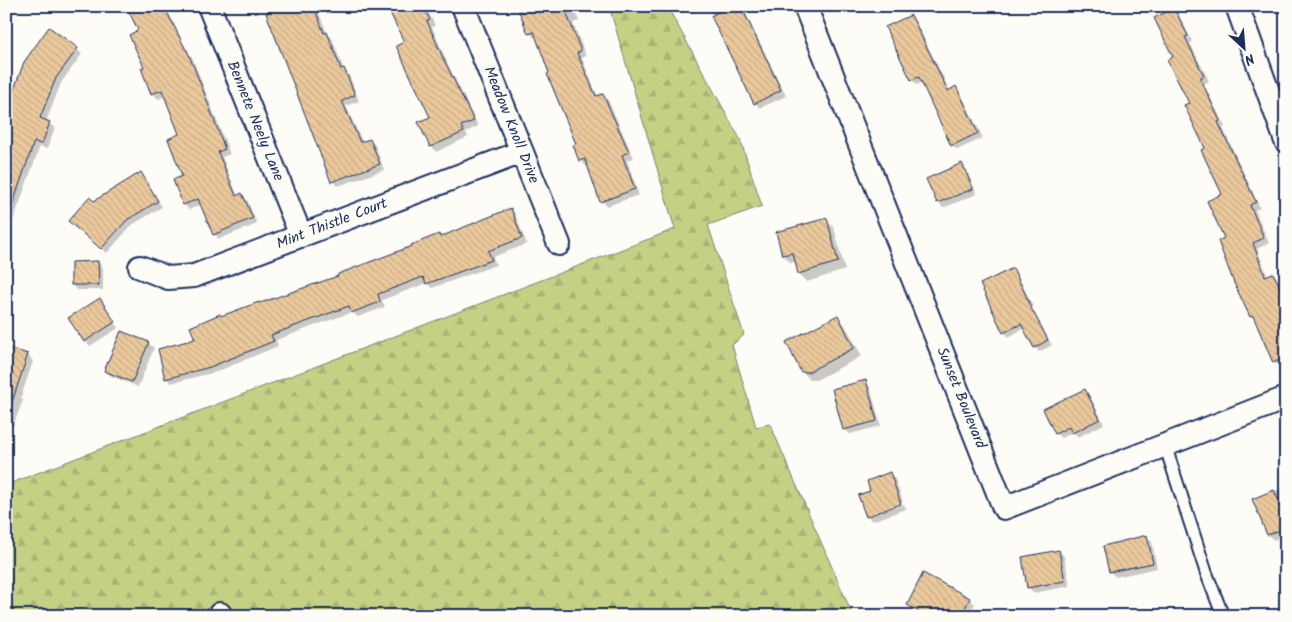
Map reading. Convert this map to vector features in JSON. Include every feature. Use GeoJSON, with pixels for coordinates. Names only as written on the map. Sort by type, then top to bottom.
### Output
{"type":"FeatureCollection","features":[{"type":"Feature","properties":{"kind":"street","name":"Bennete Neely Lane"},"geometry":{"type":"LineString","coordinates":[[208,6],[301,236]]}},
{"type":"Feature","properties":{"kind":"street","name":"Meadow Knoll Drive"},"geometry":{"type":"LineString","coordinates":[[463,6],[558,244]]}},
{"type":"Feature","properties":{"kind":"street","name":"Sunset Boulevard"},"geometry":{"type":"LineString","coordinates":[[805,6],[1004,508],[1286,398]]}},
{"type":"Feature","properties":{"kind":"street"},"geometry":{"type":"LineString","coordinates":[[1237,6],[1286,141]]}},
{"type":"Feature","properties":{"kind":"street","name":"Mint Thistle Court"},"geometry":{"type":"LineString","coordinates":[[140,267],[168,278],[194,276],[522,152]]}},
{"type":"Feature","properties":{"kind":"lane"},"geometry":{"type":"LineString","coordinates":[[1165,445],[1206,572],[1223,616]]}},
{"type":"Feature","properties":{"kind":"green space"},"geometry":{"type":"Polygon","coordinates":[[[609,6],[667,6],[740,139],[762,206],[708,225],[744,335],[732,345],[756,427],[770,424],[853,616],[6,616],[6,485],[675,229],[609,6]]]}},
{"type":"Feature","properties":{"kind":"building"},"geometry":{"type":"Polygon","coordinates":[[[126,6],[164,6],[187,50],[201,85],[225,149],[218,152],[236,196],[242,193],[253,218],[213,235],[198,199],[183,205],[173,180],[182,176],[168,139],[179,134],[162,90],[151,94],[141,68],[144,67],[129,35],[138,30],[126,6]]]}},
{"type":"Feature","properties":{"kind":"building"},"geometry":{"type":"Polygon","coordinates":[[[283,6],[314,6],[324,33],[327,32],[341,69],[344,68],[355,95],[342,101],[360,142],[370,139],[380,164],[331,182],[266,13],[283,6]]]}},
{"type":"Feature","properties":{"kind":"building"},"geometry":{"type":"Polygon","coordinates":[[[387,6],[423,6],[430,20],[427,21],[443,58],[474,121],[461,126],[464,132],[430,147],[418,122],[430,117],[396,46],[404,42],[387,6]]]}},
{"type":"Feature","properties":{"kind":"building"},"geometry":{"type":"Polygon","coordinates":[[[517,6],[564,6],[581,51],[577,53],[596,96],[603,94],[629,152],[622,155],[635,189],[600,202],[585,159],[579,161],[573,145],[576,144],[547,74],[549,73],[534,32],[528,34],[517,6]]]}},
{"type":"Feature","properties":{"kind":"building"},"geometry":{"type":"Polygon","coordinates":[[[729,6],[741,6],[781,90],[754,104],[711,16],[729,6]]]}},
{"type":"Feature","properties":{"kind":"building"},"geometry":{"type":"Polygon","coordinates":[[[1174,8],[1188,36],[1185,37],[1204,76],[1200,78],[1220,121],[1218,122],[1256,202],[1250,205],[1264,238],[1253,243],[1265,276],[1273,273],[1286,299],[1286,357],[1273,363],[1253,316],[1250,317],[1234,283],[1218,241],[1224,238],[1207,201],[1222,194],[1201,150],[1205,148],[1184,105],[1189,103],[1167,60],[1173,57],[1154,18],[1174,8]]]}},
{"type":"Feature","properties":{"kind":"building"},"geometry":{"type":"Polygon","coordinates":[[[911,15],[948,91],[956,86],[978,133],[951,146],[919,77],[911,80],[885,27],[911,15]]]}},
{"type":"Feature","properties":{"kind":"building"},"geometry":{"type":"Polygon","coordinates":[[[49,27],[78,48],[56,78],[40,118],[50,122],[42,144],[34,142],[9,215],[6,214],[6,111],[24,62],[49,27]]]}},
{"type":"Feature","properties":{"kind":"building"},"geometry":{"type":"Polygon","coordinates":[[[962,163],[973,189],[937,203],[926,179],[962,163]]]}},
{"type":"Feature","properties":{"kind":"building"},"geometry":{"type":"Polygon","coordinates":[[[141,172],[158,201],[127,220],[101,249],[68,221],[89,197],[94,201],[141,172]]]}},
{"type":"Feature","properties":{"kind":"building"},"geometry":{"type":"Polygon","coordinates":[[[511,208],[522,238],[488,251],[492,260],[426,284],[423,277],[378,294],[380,302],[351,313],[349,306],[271,335],[274,341],[210,367],[165,379],[158,349],[195,339],[190,327],[220,314],[221,316],[338,276],[338,274],[411,245],[439,234],[440,237],[511,208]]]}},
{"type":"Feature","properties":{"kind":"building"},"geometry":{"type":"Polygon","coordinates":[[[827,218],[838,262],[798,274],[793,253],[782,255],[776,232],[827,218]]]}},
{"type":"Feature","properties":{"kind":"building"},"geometry":{"type":"Polygon","coordinates":[[[98,261],[99,285],[71,285],[71,262],[98,261]]]}},
{"type":"Feature","properties":{"kind":"building"},"geometry":{"type":"Polygon","coordinates":[[[1013,268],[1048,340],[1034,348],[1021,324],[1003,333],[980,284],[1013,268]]]}},
{"type":"Feature","properties":{"kind":"building"},"geometry":{"type":"Polygon","coordinates":[[[100,298],[115,322],[84,342],[68,318],[100,298]]]}},
{"type":"Feature","properties":{"kind":"building"},"geometry":{"type":"Polygon","coordinates":[[[838,315],[854,348],[808,372],[801,372],[786,342],[838,315]]]}},
{"type":"Feature","properties":{"kind":"building"},"geometry":{"type":"Polygon","coordinates":[[[121,331],[149,342],[132,382],[104,371],[121,331]]]}},
{"type":"Feature","properties":{"kind":"building"},"geometry":{"type":"Polygon","coordinates":[[[6,347],[28,354],[9,411],[6,410],[6,347]]]}},
{"type":"Feature","properties":{"kind":"building"},"geometry":{"type":"Polygon","coordinates":[[[866,380],[877,421],[843,430],[832,389],[866,380]]]}},
{"type":"Feature","properties":{"kind":"building"},"geometry":{"type":"Polygon","coordinates":[[[1085,389],[1100,419],[1072,433],[1069,427],[1055,434],[1043,409],[1085,389]]]}},
{"type":"Feature","properties":{"kind":"building"},"geometry":{"type":"Polygon","coordinates":[[[890,472],[901,504],[866,517],[858,495],[870,491],[867,481],[890,472]]]}},
{"type":"Feature","properties":{"kind":"building"},"geometry":{"type":"Polygon","coordinates":[[[1274,490],[1286,517],[1286,528],[1267,535],[1252,499],[1274,490]]]}},
{"type":"Feature","properties":{"kind":"building"},"geometry":{"type":"Polygon","coordinates":[[[1147,535],[1153,563],[1109,572],[1103,546],[1147,535]]]}},
{"type":"Feature","properties":{"kind":"building"},"geometry":{"type":"Polygon","coordinates":[[[1059,550],[1065,581],[1027,588],[1022,557],[1059,550]]]}},
{"type":"Feature","properties":{"kind":"building"},"geometry":{"type":"Polygon","coordinates":[[[923,573],[970,598],[961,616],[926,616],[907,605],[923,573]]]}}]}
